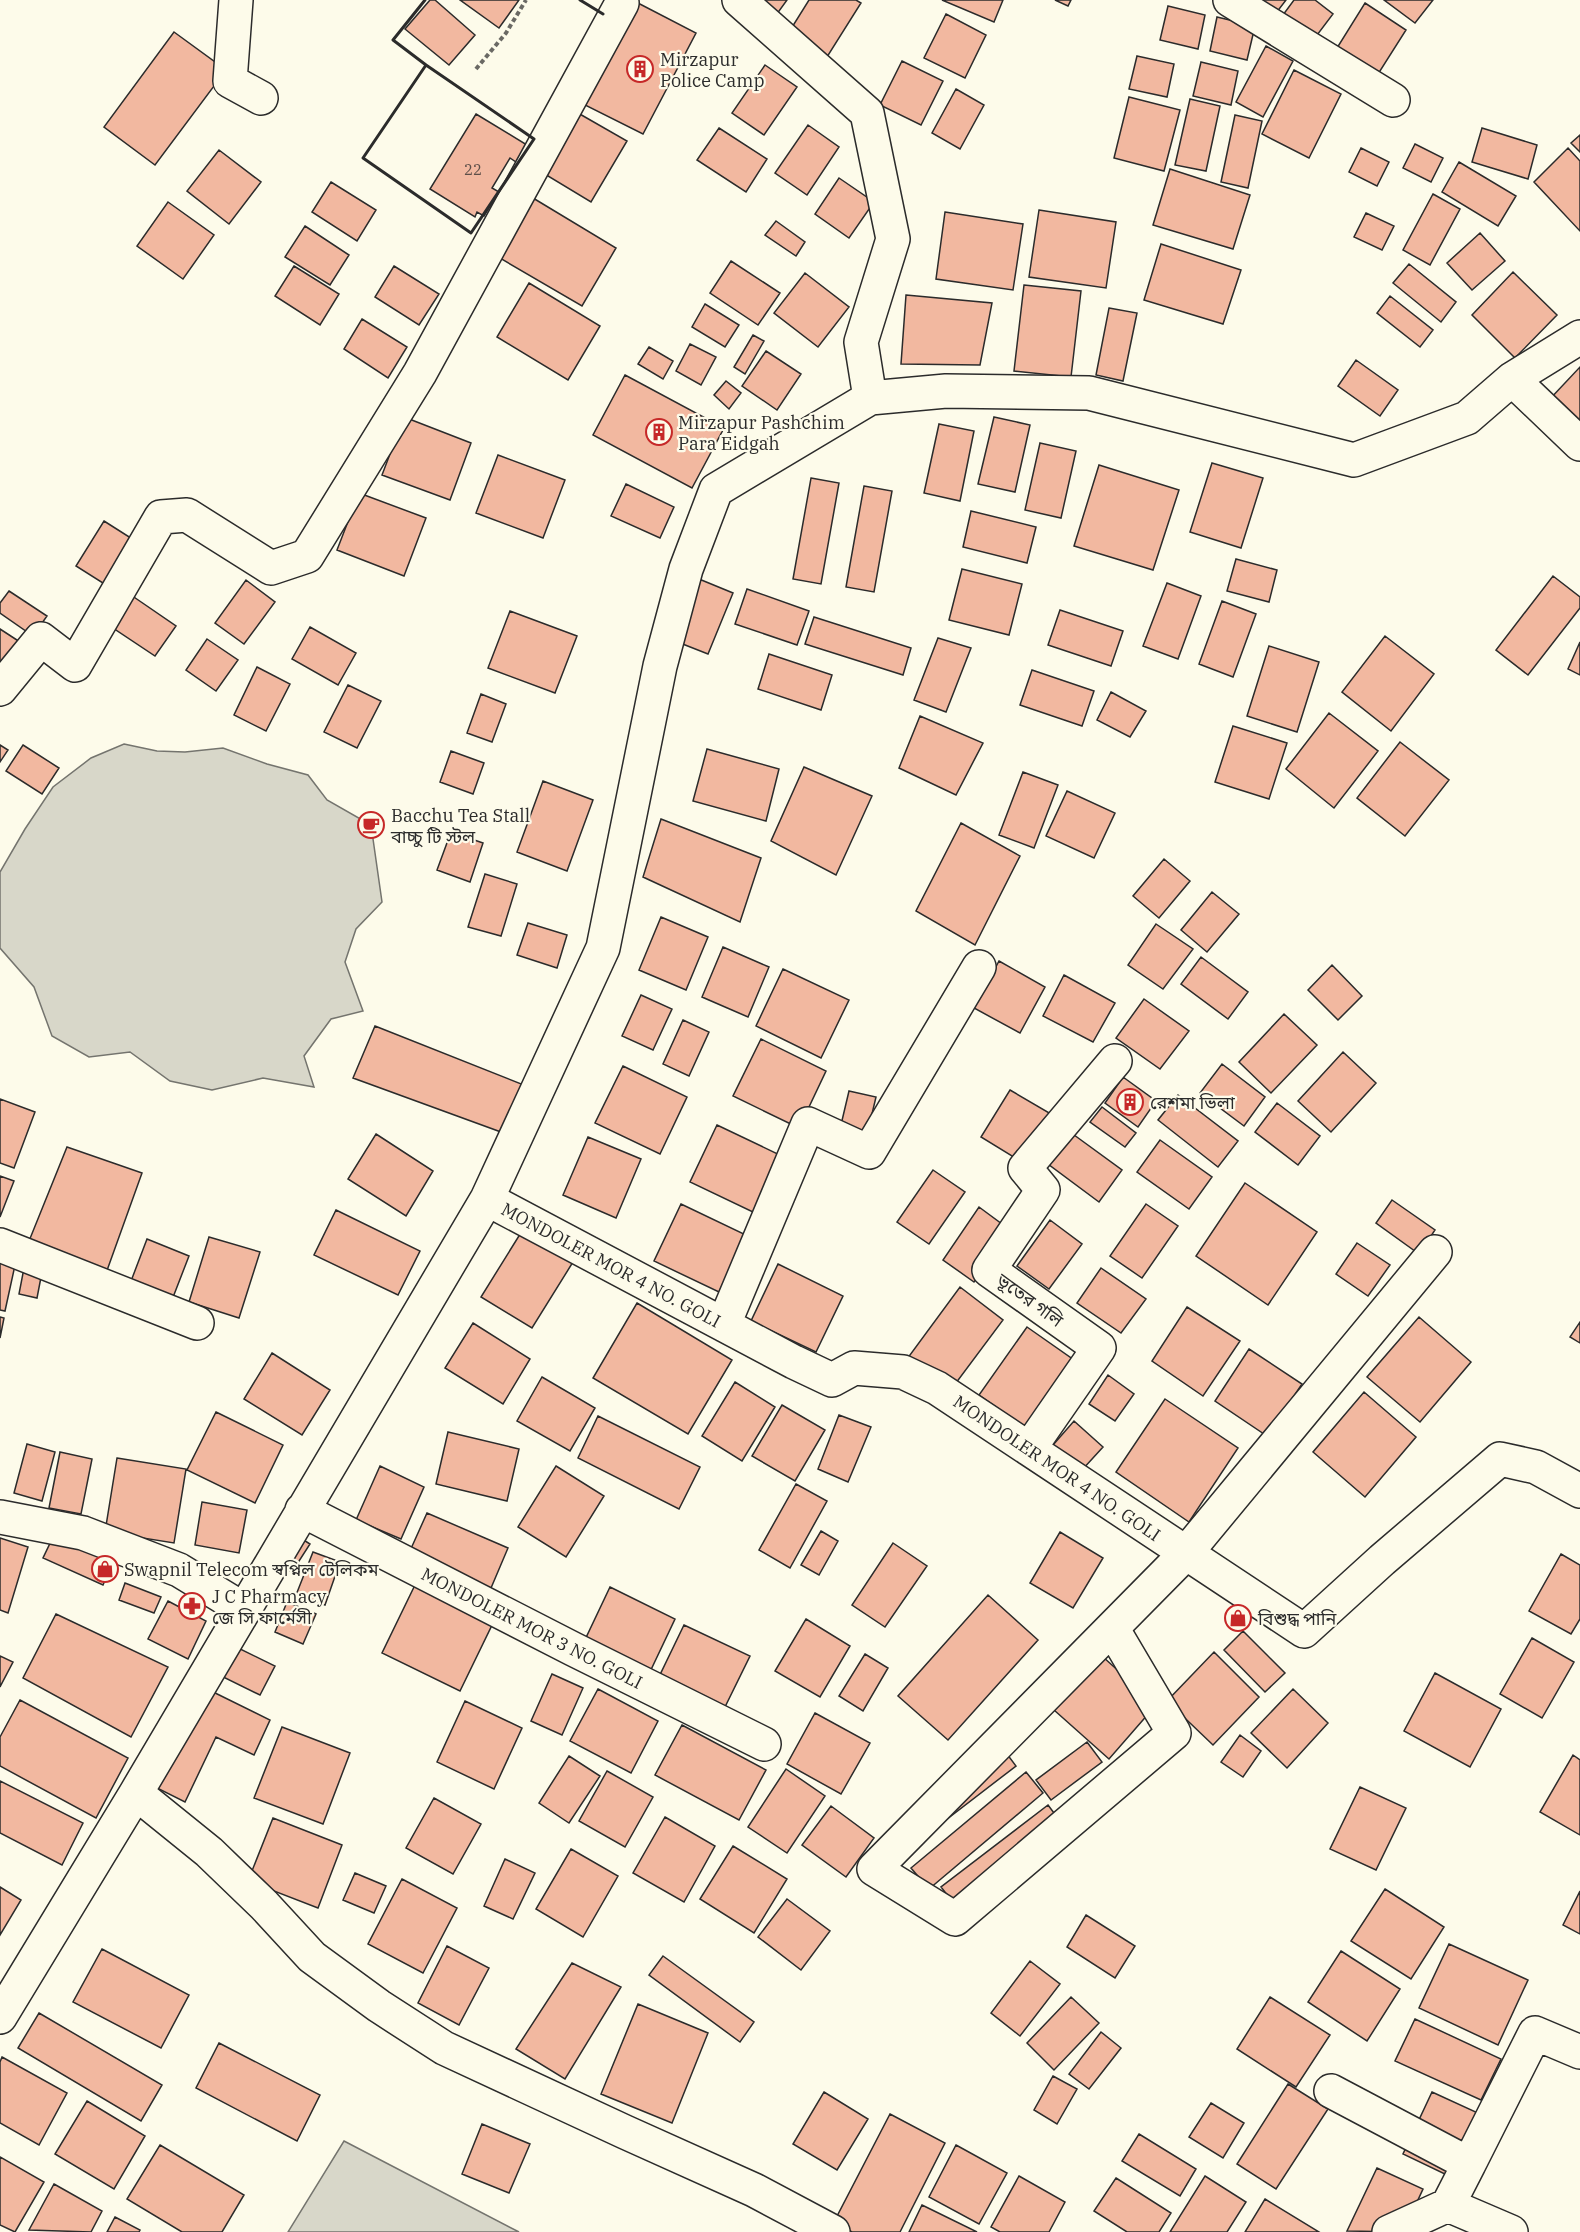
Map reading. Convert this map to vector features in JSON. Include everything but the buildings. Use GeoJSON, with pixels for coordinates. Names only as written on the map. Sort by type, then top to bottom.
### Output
{"type":"FeatureCollection","features":[{"type":"Feature","properties":{"kind":"street"},"geometry":{"type":"LineString","coordinates":[[236,0],[230,81],[261,98]]}},
{"type":"Feature","properties":{"kind":"street"},"geometry":{"type":"LineString","coordinates":[[739,0],[867,113],[893,239],[861,342],[870,398]]}},
{"type":"Feature","properties":{"kind":"street"},"geometry":{"type":"LineString","coordinates":[[1230,0],[1393,100]]}},
{"type":"Feature","properties":{"kind":"street"},"geometry":{"type":"LineString","coordinates":[[0,689],[41,639],[75,665],[161,517],[187,515],[271,568],[307,556],[420,373],[510,184],[623,1]]}},
{"type":"Feature","properties":{"kind":"street"},"geometry":{"type":"LineString","coordinates":[[0,2018],[487,1199],[603,948],[660,666],[686,569],[716,490],[870,398],[946,391],[1089,393],[1354,460],[1467,418],[1512,379],[1580,337]]}},
{"type":"Feature","properties":{"kind":"street"},"geometry":{"type":"LineString","coordinates":[[1512,379],[1580,444]]}},
{"type":"Feature","properties":{"kind":"street"},"geometry":{"type":"LineString","coordinates":[[724,1324],[808,1124],[869,1152],[979,967]]}},
{"type":"Feature","properties":{"kind":"street","name":"ভূতের গলি"},"geometry":{"type":"LineString","coordinates":[[1029,1449],[1099,1348],[989,1270],[1043,1190],[1025,1168],[1115,1061]]}},
{"type":"Feature","properties":{"kind":"street","name":"MONDOLER MOR 4 NO. GOLI"},"geometry":{"type":"LineString","coordinates":[[487,1199],[832,1380],[854,1368],[903,1372],[937,1388],[1304,1631],[1382,1560],[1500,1459],[1536,1467],[1580,1491]]}},
{"type":"Feature","properties":{"kind":"street"},"geometry":{"type":"LineString","coordinates":[[0,1245],[196,1323]]}},
{"type":"Feature","properties":{"kind":"street"},"geometry":{"type":"LineString","coordinates":[[1112,1628],[1174,1732],[955,1919],[874,1869],[1186,1553],[1435,1252]]}},
{"type":"Feature","properties":{"kind":"street","name":"MONDOLER MOR 3 NO. GOLI"},"geometry":{"type":"LineString","coordinates":[[302,1510],[764,1744]]}},
{"type":"Feature","properties":{"kind":"street"},"geometry":{"type":"LineString","coordinates":[[0,1517],[50,1525],[92,1536],[179,1570],[243,1609]]}},
{"type":"Feature","properties":{"kind":"street"},"geometry":{"type":"LineString","coordinates":[[135,1793],[209,1852],[264,1905],[312,1957],[388,2012],[444,2048],[754,2190],[833,2232]]}},
{"type":"Feature","properties":{"kind":"street"},"geometry":{"type":"LineString","coordinates":[[1389,2232],[1448,2205],[1535,2033],[1580,2052]]}},
{"type":"Feature","properties":{"kind":"street"},"geometry":{"type":"LineString","coordinates":[[1331,2091],[1469,2164]]}},
{"type":"Feature","properties":{"kind":"street"},"geometry":{"type":"LineString","coordinates":[[1448,2205],[1511,2232]]}},
{"type":"Feature","properties":{"kind":"path"},"geometry":{"type":"LineString","coordinates":[[476,69],[506,33],[525,0]]}},
{"type":"Feature","properties":{"kind":"shaded area"},"geometry":{"type":"Polygon","coordinates":[[[124,744],[157,751],[185,752],[223,748],[267,764],[308,775],[327,800],[371,825],[382,902],[356,929],[345,962],[363,1011],[331,1019],[304,1056],[314,1087],[263,1078],[212,1090],[170,1081],[130,1052],[89,1057],[52,1036],[34,987],[0,948],[0,872],[25,829],[53,787],[91,758],[124,744]]]}},
{"type":"Feature","properties":{"kind":"shaded area"},"geometry":{"type":"Polygon","coordinates":[[[344,2141],[519,2232],[288,2232],[344,2141]]]}},
{"type":"Feature","properties":{"kind":"wall"},"geometry":{"type":"LineString","coordinates":[[425,0],[393,40],[426,65]]}},
{"type":"Feature","properties":{"kind":"wall"},"geometry":{"type":"LineString","coordinates":[[580,0],[603,14]]}},
{"type":"Feature","properties":{"kind":"wall"},"geometry":{"type":"LineString","coordinates":[[426,65],[534,139],[471,233],[363,158],[426,65]]}},
{"type":"Feature","properties":{"kind":"place","name":"Mirzapur Police Camp"},"geometry":{"type":"Point","coordinates":[640,69]}},
{"type":"Feature","properties":{"kind":"place","name":"Mirzapur Pashchim Para Eidgah"},"geometry":{"type":"Point","coordinates":[659,432]}},
{"type":"Feature","properties":{"kind":"place","name":"Bacchu Tea Stall বাচ্চু টি স্টল"},"geometry":{"type":"Point","coordinates":[371,825]}},
{"type":"Feature","properties":{"kind":"place","name":"রেশমা ভিলা"},"geometry":{"type":"Point","coordinates":[1130,1102]}},
{"type":"Feature","properties":{"kind":"place","name":"Swapnil Telecom স্বপ্নিল টেলিকম"},"geometry":{"type":"Point","coordinates":[105,1569]}},
{"type":"Feature","properties":{"kind":"place","name":"J C Pharmacy জে সি ফার্মেসী"},"geometry":{"type":"Point","coordinates":[192,1606]}},
{"type":"Feature","properties":{"kind":"place","name":"বিশুদ্ধ পানি"},"geometry":{"type":"Point","coordinates":[1238,1618]}}]}
